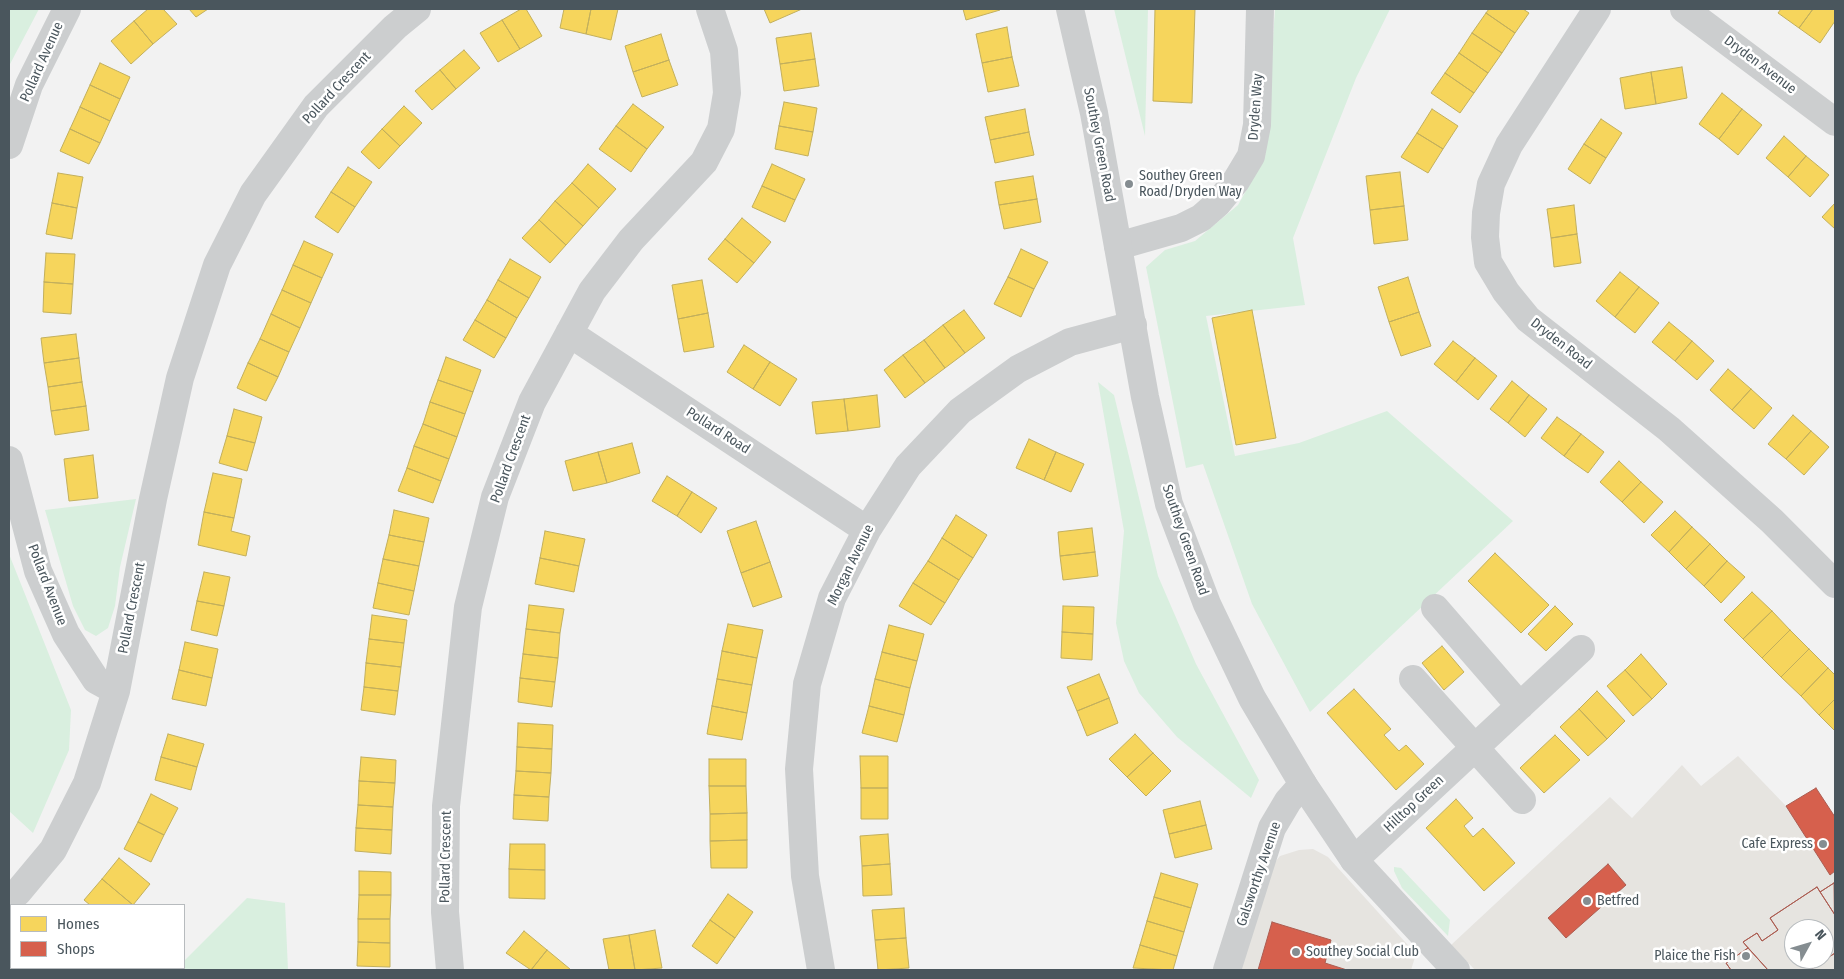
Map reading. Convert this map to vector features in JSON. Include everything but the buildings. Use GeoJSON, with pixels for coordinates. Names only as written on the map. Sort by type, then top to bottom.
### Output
{"type":"FeatureCollection","features":[{"type":"Feature","properties":{"kind":"street","name":"Pollard Avenue"},"geometry":{"type":"LineString","coordinates":[[9,145],[29,85],[67,9]]}},
{"type":"Feature","properties":{"kind":"street","name":"Pollard Crescent"},"geometry":{"type":"LineString","coordinates":[[9,900],[53,850],[87,783],[116,691],[153,499],[180,378],[217,266],[253,194],[316,106],[394,27],[416,9]]}},
{"type":"Feature","properties":{"kind":"street","name":"Pollard Crescent"},"geometry":{"type":"LineString","coordinates":[[450,970],[445,912],[446,806],[468,607],[495,497],[532,402],[592,292],[631,240],[704,162],[721,129],[726,93],[724,51],[710,9]]}},
{"type":"Feature","properties":{"kind":"street","name":"Southey Green Road"},"geometry":{"type":"LineString","coordinates":[[1070,9],[1094,113],[1133,324],[1144,397],[1169,504],[1207,604],[1252,698],[1303,784],[1354,860],[1456,970]]}},
{"type":"Feature","properties":{"kind":"street","name":"Dryden Way"},"geometry":{"type":"LineString","coordinates":[[1118,246],[1181,228],[1202,218],[1217,204],[1236,181],[1251,156],[1257,125],[1260,9]]}},
{"type":"Feature","properties":{"kind":"street","name":"Dryden Road"},"geometry":{"type":"LineString","coordinates":[[1597,9],[1509,145],[1491,184],[1485,221],[1488,262],[1506,292],[1528,319],[1669,429],[1772,521],[1835,584]]}},
{"type":"Feature","properties":{"kind":"street","name":"Dryden Avenue"},"geometry":{"type":"LineString","coordinates":[[1684,9],[1835,122]]}},
{"type":"Feature","properties":{"kind":"street","name":"Morgan Avenue"},"geometry":{"type":"LineString","coordinates":[[821,970],[805,876],[799,769],[807,684],[832,598],[866,530],[908,466],[960,412],[1018,369],[1070,342],[1133,324]]}},
{"type":"Feature","properties":{"kind":"street","name":"Pollard Road"},"geometry":{"type":"LineString","coordinates":[[569,333],[866,530]]}},
{"type":"Feature","properties":{"kind":"street","name":"Pollard Avenue"},"geometry":{"type":"LineString","coordinates":[[9,460],[38,570],[66,634],[96,680],[116,691]]}},
{"type":"Feature","properties":{"kind":"street"},"geometry":{"type":"LineString","coordinates":[[1436,608],[1520,706]]}},
{"type":"Feature","properties":{"kind":"street","name":"Hilltop Green"},"geometry":{"type":"LineString","coordinates":[[1354,860],[1581,650]]}},
{"type":"Feature","properties":{"kind":"street"},"geometry":{"type":"LineString","coordinates":[[1413,679],[1522,800]]}},
{"type":"Feature","properties":{"kind":"street","name":"Galsworthy Avenue"},"geometry":{"type":"LineString","coordinates":[[1227,970],[1272,828],[1288,800],[1303,784]]}},
{"type":"Feature","properties":{"kind":"shaded area"},"geometry":{"type":"Polygon","coordinates":[[[1738,756],[1786,806],[1816,788],[1835,817],[1835,970],[1475,970],[1451,945],[1610,797],[1632,818],[1682,765],[1701,786],[1738,756]]]}},
{"type":"Feature","properties":{"kind":"shaded area"},"geometry":{"type":"Polygon","coordinates":[[[1313,849],[1328,857],[1416,954],[1411,970],[1239,970],[1271,867],[1280,856],[1299,850],[1313,849]]]}},
{"type":"Feature","properties":{"kind":"green space"},"geometry":{"type":"Polygon","coordinates":[[[9,9],[39,9],[9,66],[9,9]]]}},
{"type":"Feature","properties":{"kind":"green space"},"geometry":{"type":"Polygon","coordinates":[[[1114,9],[1148,9],[1145,136],[1114,9]]]}},
{"type":"Feature","properties":{"kind":"green space"},"geometry":{"type":"Polygon","coordinates":[[[1275,9],[1390,9],[1356,78],[1293,238],[1305,305],[1206,316],[1235,456],[1299,443],[1387,411],[1513,521],[1310,712],[1252,604],[1203,464],[1186,468],[1146,267],[1165,250],[1195,241],[1238,205],[1265,157],[1275,9]]]}},
{"type":"Feature","properties":{"kind":"green space"},"geometry":{"type":"Polygon","coordinates":[[[1098,382],[1114,395],[1158,576],[1196,664],[1259,780],[1251,798],[1177,737],[1139,693],[1124,661],[1116,623],[1124,531],[1098,382]]]}},
{"type":"Feature","properties":{"kind":"green space"},"geometry":{"type":"Polygon","coordinates":[[[136,499],[120,567],[115,606],[108,628],[96,636],[85,630],[73,606],[45,510],[136,499]]]}},
{"type":"Feature","properties":{"kind":"green space"},"geometry":{"type":"Polygon","coordinates":[[[9,554],[71,710],[69,750],[33,833],[9,811],[9,554]]]}},
{"type":"Feature","properties":{"kind":"green space"},"geometry":{"type":"Polygon","coordinates":[[[1394,867],[1401,868],[1450,920],[1448,936],[1402,888],[1394,867]]]}},
{"type":"Feature","properties":{"kind":"green space"},"geometry":{"type":"Polygon","coordinates":[[[247,898],[285,903],[288,970],[174,970],[185,969],[185,960],[247,898]]]}},
{"type":"Feature","properties":{"kind":"place","name":"Southey Green Road/Dryden Way"},"geometry":{"type":"Point","coordinates":[1129,184]}},
{"type":"Feature","properties":{"kind":"place","name":"Cafe Express"},"geometry":{"type":"Point","coordinates":[1823,844]}},
{"type":"Feature","properties":{"kind":"place","name":"Betfred"},"geometry":{"type":"Point","coordinates":[1587,901]}},
{"type":"Feature","properties":{"kind":"place","name":"Southey Social Club"},"geometry":{"type":"Point","coordinates":[1296,952]}},
{"type":"Feature","properties":{"kind":"place","name":"Plaice the Fish"},"geometry":{"type":"Point","coordinates":[1746,956]}}]}
